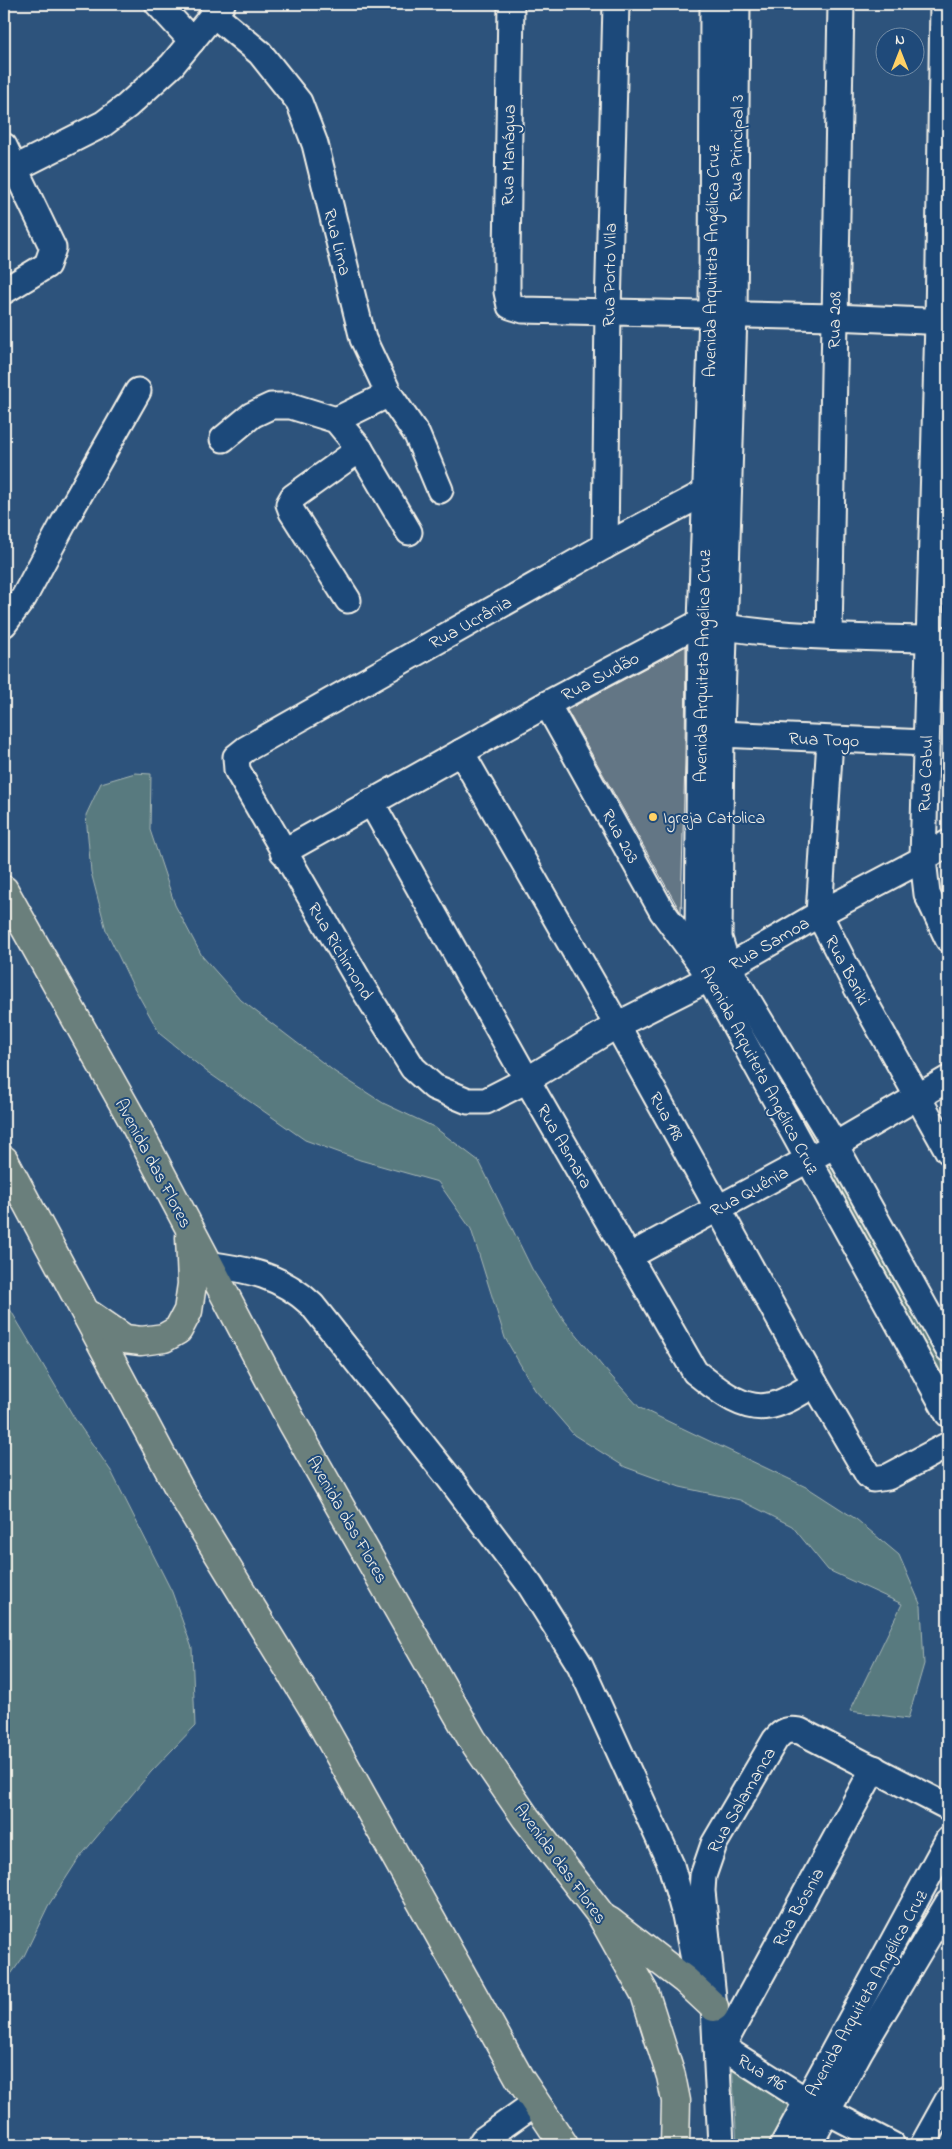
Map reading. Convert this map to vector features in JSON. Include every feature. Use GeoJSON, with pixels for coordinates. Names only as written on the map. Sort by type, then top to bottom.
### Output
{"type":"FeatureCollection","features":[{"type":"Feature","properties":{"kind":"main road","name":"Avenida das Flores"},"geometry":{"type":"LineString","coordinates":[[4,890],[132,1120],[292,1422],[472,1739],[526,1818],[601,1915],[645,1994],[671,2076],[676,2101],[675,2145]]}},
{"type":"Feature","properties":{"kind":"main road"},"geometry":{"type":"LineString","coordinates":[[4,1160],[182,1494],[314,1710],[416,1895],[535,2103],[564,2145]]}},
{"type":"Feature","properties":{"kind":"main road"},"geometry":{"type":"LineString","coordinates":[[84,1311],[125,1339],[141,1342],[164,1338],[178,1330],[188,1310],[192,1284],[189,1228]]}},
{"type":"Feature","properties":{"kind":"main road"},"geometry":{"type":"LineString","coordinates":[[601,1915],[708,2000]]}},
{"type":"Feature","properties":{"kind":"street"},"geometry":{"type":"LineString","coordinates":[[158,4],[192,41]]}},
{"type":"Feature","properties":{"kind":"street","name":"Rua Manágua"},"geometry":{"type":"LineString","coordinates":[[511,4],[507,256],[507,292],[510,306],[523,310],[608,311]]}},
{"type":"Feature","properties":{"kind":"street","name":"Rua Porto Vila"},"geometry":{"type":"LineString","coordinates":[[605,546],[608,311],[616,4]]}},
{"type":"Feature","properties":{"kind":"street","name":"Avenida Arquiteta Angélica Cruz"},"geometry":{"type":"LineString","coordinates":[[712,970],[721,946],[719,921],[721,734],[726,628],[727,307],[713,4]]}},
{"type":"Feature","properties":{"kind":"street","name":"Rua Principal 3"},"geometry":{"type":"LineString","coordinates":[[727,307],[737,4]]}},
{"type":"Feature","properties":{"kind":"street","name":"Rua 208"},"geometry":{"type":"LineString","coordinates":[[829,636],[841,4]]}},
{"type":"Feature","properties":{"kind":"street","name":"Rua Cabul"},"geometry":{"type":"LineString","coordinates":[[943,4],[943,322],[939,640],[926,743],[923,859],[928,894],[948,939]]}},
{"type":"Feature","properties":{"kind":"street"},"geometry":{"type":"LineString","coordinates":[[10,171],[66,145],[103,124],[127,106],[192,41],[217,9]]}},
{"type":"Feature","properties":{"kind":"street","name":"Rua Lima"},"geometry":{"type":"LineString","coordinates":[[217,9],[260,53],[299,102],[315,144],[363,339],[389,394],[417,435],[440,490]]}},
{"type":"Feature","properties":{"kind":"street"},"geometry":{"type":"LineString","coordinates":[[4,146],[10,171],[53,248],[47,265],[4,291]]}},
{"type":"Feature","properties":{"kind":"street"},"geometry":{"type":"LineString","coordinates":[[608,311],[727,307],[834,317],[943,322]]}},
{"type":"Feature","properties":{"kind":"street","name":"Avenida Arquiteta Angélica Cruz"},"geometry":{"type":"LineString","coordinates":[[727,307],[706,492],[700,622],[698,934],[712,970],[807,1159],[948,1414]]}},
{"type":"Feature","properties":{"kind":"street"},"geometry":{"type":"LineString","coordinates":[[4,624],[24,597],[138,391]]}},
{"type":"Feature","properties":{"kind":"street"},"geometry":{"type":"LineString","coordinates":[[336,420],[389,394]]}},
{"type":"Feature","properties":{"kind":"street"},"geometry":{"type":"LineString","coordinates":[[223,439],[252,415],[271,406],[291,406],[336,420],[360,449],[408,532]]}},
{"type":"Feature","properties":{"kind":"street"},"geometry":{"type":"LineString","coordinates":[[348,600],[292,512],[289,504],[293,497],[360,449]]}},
{"type":"Feature","properties":{"kind":"street","name":"Rua Ucrânia"},"geometry":{"type":"LineString","coordinates":[[236,757],[246,749],[605,546],[706,492]]}},
{"type":"Feature","properties":{"kind":"street"},"geometry":{"type":"LineString","coordinates":[[700,622],[726,628],[829,636],[939,640]]}},
{"type":"Feature","properties":{"kind":"street","name":"Rua Sudão"},"geometry":{"type":"LineString","coordinates":[[283,852],[546,704],[700,622]]}},
{"type":"Feature","properties":{"kind":"street","name":"Rua 203"},"geometry":{"type":"LineString","coordinates":[[546,704],[662,911],[712,970]]}},
{"type":"Feature","properties":{"kind":"street","name":"Rua Togo"},"geometry":{"type":"LineString","coordinates":[[721,734],[926,743]]}},
{"type":"Feature","properties":{"kind":"street","name":"Rua Bariki"},"geometry":{"type":"LineString","coordinates":[[830,740],[819,914],[948,1151]]}},
{"type":"Feature","properties":{"kind":"street","name":"Rua 198"},"geometry":{"type":"LineString","coordinates":[[461,752],[617,1025],[814,1384],[864,1469],[873,1479],[888,1477],[948,1445]]}},
{"type":"Feature","properties":{"kind":"street","name":"Rua Richimond"},"geometry":{"type":"LineString","coordinates":[[236,757],[237,770],[283,852],[363,988],[413,1068],[434,1087],[452,1096],[468,1101],[486,1101]]}},
{"type":"Feature","properties":{"kind":"street","name":"Rua Asmara"},"geometry":{"type":"LineString","coordinates":[[371,802],[526,1080],[695,1372],[720,1391],[745,1404],[767,1406],[782,1402],[814,1384]]}},
{"type":"Feature","properties":{"kind":"street","name":"Rua Samoa"},"geometry":{"type":"LineString","coordinates":[[486,1101],[526,1080],[712,970],[923,859],[948,843]]}},
{"type":"Feature","properties":{"kind":"street","name":"Avenida Arquiteta Angélica Cruz"},"geometry":{"type":"LineString","coordinates":[[712,970],[834,1145],[948,1349]]}},
{"type":"Feature","properties":{"kind":"street","name":"Rua Quênia"},"geometry":{"type":"LineString","coordinates":[[628,1257],[834,1145],[948,1079]]}},
{"type":"Feature","properties":{"kind":"street"},"geometry":{"type":"LineString","coordinates":[[207,1264],[264,1274],[296,1290],[312,1305],[450,1479],[530,1585],[580,1665],[667,1857],[708,2000]]}},
{"type":"Feature","properties":{"kind":"street","name":"Rua Salamanca"},"geometry":{"type":"LineString","coordinates":[[721,2145],[719,2048],[708,2000],[702,1892],[703,1876],[714,1844],[775,1740],[781,1732],[788,1730],[800,1731],[948,1807]]}},
{"type":"Feature","properties":{"kind":"street","name":"Rua Bósnia"},"geometry":{"type":"LineString","coordinates":[[719,2048],[874,1768]]}},
{"type":"Feature","properties":{"kind":"street","name":"Avenida Arquiteta Angélica Cruz"},"geometry":{"type":"LineString","coordinates":[[809,2145],[818,2106],[948,1840]]}},
{"type":"Feature","properties":{"kind":"street","name":"Avenida Arquiteta Angélica Cruz"},"geometry":{"type":"LineString","coordinates":[[783,2145],[818,2106],[860,2051],[948,1903]]}},
{"type":"Feature","properties":{"kind":"street","name":"Rua 196"},"geometry":{"type":"LineString","coordinates":[[719,2048],[818,2106],[892,2145]]}},
{"type":"Feature","properties":{"kind":"street"},"geometry":{"type":"LineString","coordinates":[[923,2145],[948,2100]]}},
{"type":"Feature","properties":{"kind":"street"},"geometry":{"type":"LineString","coordinates":[[480,2145],[483,2140],[535,2103]]}},
{"type":"Feature","properties":{"kind":"green space"},"geometry":{"type":"Polygon","coordinates":[[[135,773],[151,774],[150,830],[175,905],[202,956],[241,1000],[335,1072],[383,1103],[434,1127],[479,1161],[532,1269],[564,1320],[640,1408],[808,1488],[856,1519],[899,1555],[921,1606],[924,1664],[908,1719],[850,1711],[902,1604],[828,1570],[792,1526],[740,1500],[680,1487],[625,1467],[574,1435],[535,1390],[505,1338],[471,1229],[438,1182],[360,1160],[305,1140],[206,1071],[160,1034],[131,982],[106,930],[91,872],[86,815],[101,783],[135,773]]]}},
{"type":"Feature","properties":{"kind":"green space"},"geometry":{"type":"Polygon","coordinates":[[[729,991],[734,991],[948,1376],[948,1391],[729,991]]]}},
{"type":"Feature","properties":{"kind":"green space"},"geometry":{"type":"Polygon","coordinates":[[[4,1299],[75,1419],[111,1471],[172,1592],[192,1648],[195,1726],[151,1772],[79,1858],[48,1906],[24,1956],[4,1984],[4,1299]]]}},
{"type":"Feature","properties":{"kind":"green space"},"geometry":{"type":"Polygon","coordinates":[[[732,2063],[796,2098],[772,2145],[737,2145],[732,2063]]]}},
{"type":"Feature","properties":{"kind":"building","name":"Igreja Catolica"},"geometry":{"type":"Polygon","coordinates":[[[686,646],[685,759],[681,913],[567,710],[686,646]]]}},
{"type":"Feature","properties":{"kind":"place","name":"Igreja Catolica"},"geometry":{"type":"Point","coordinates":[653,817]}}]}
